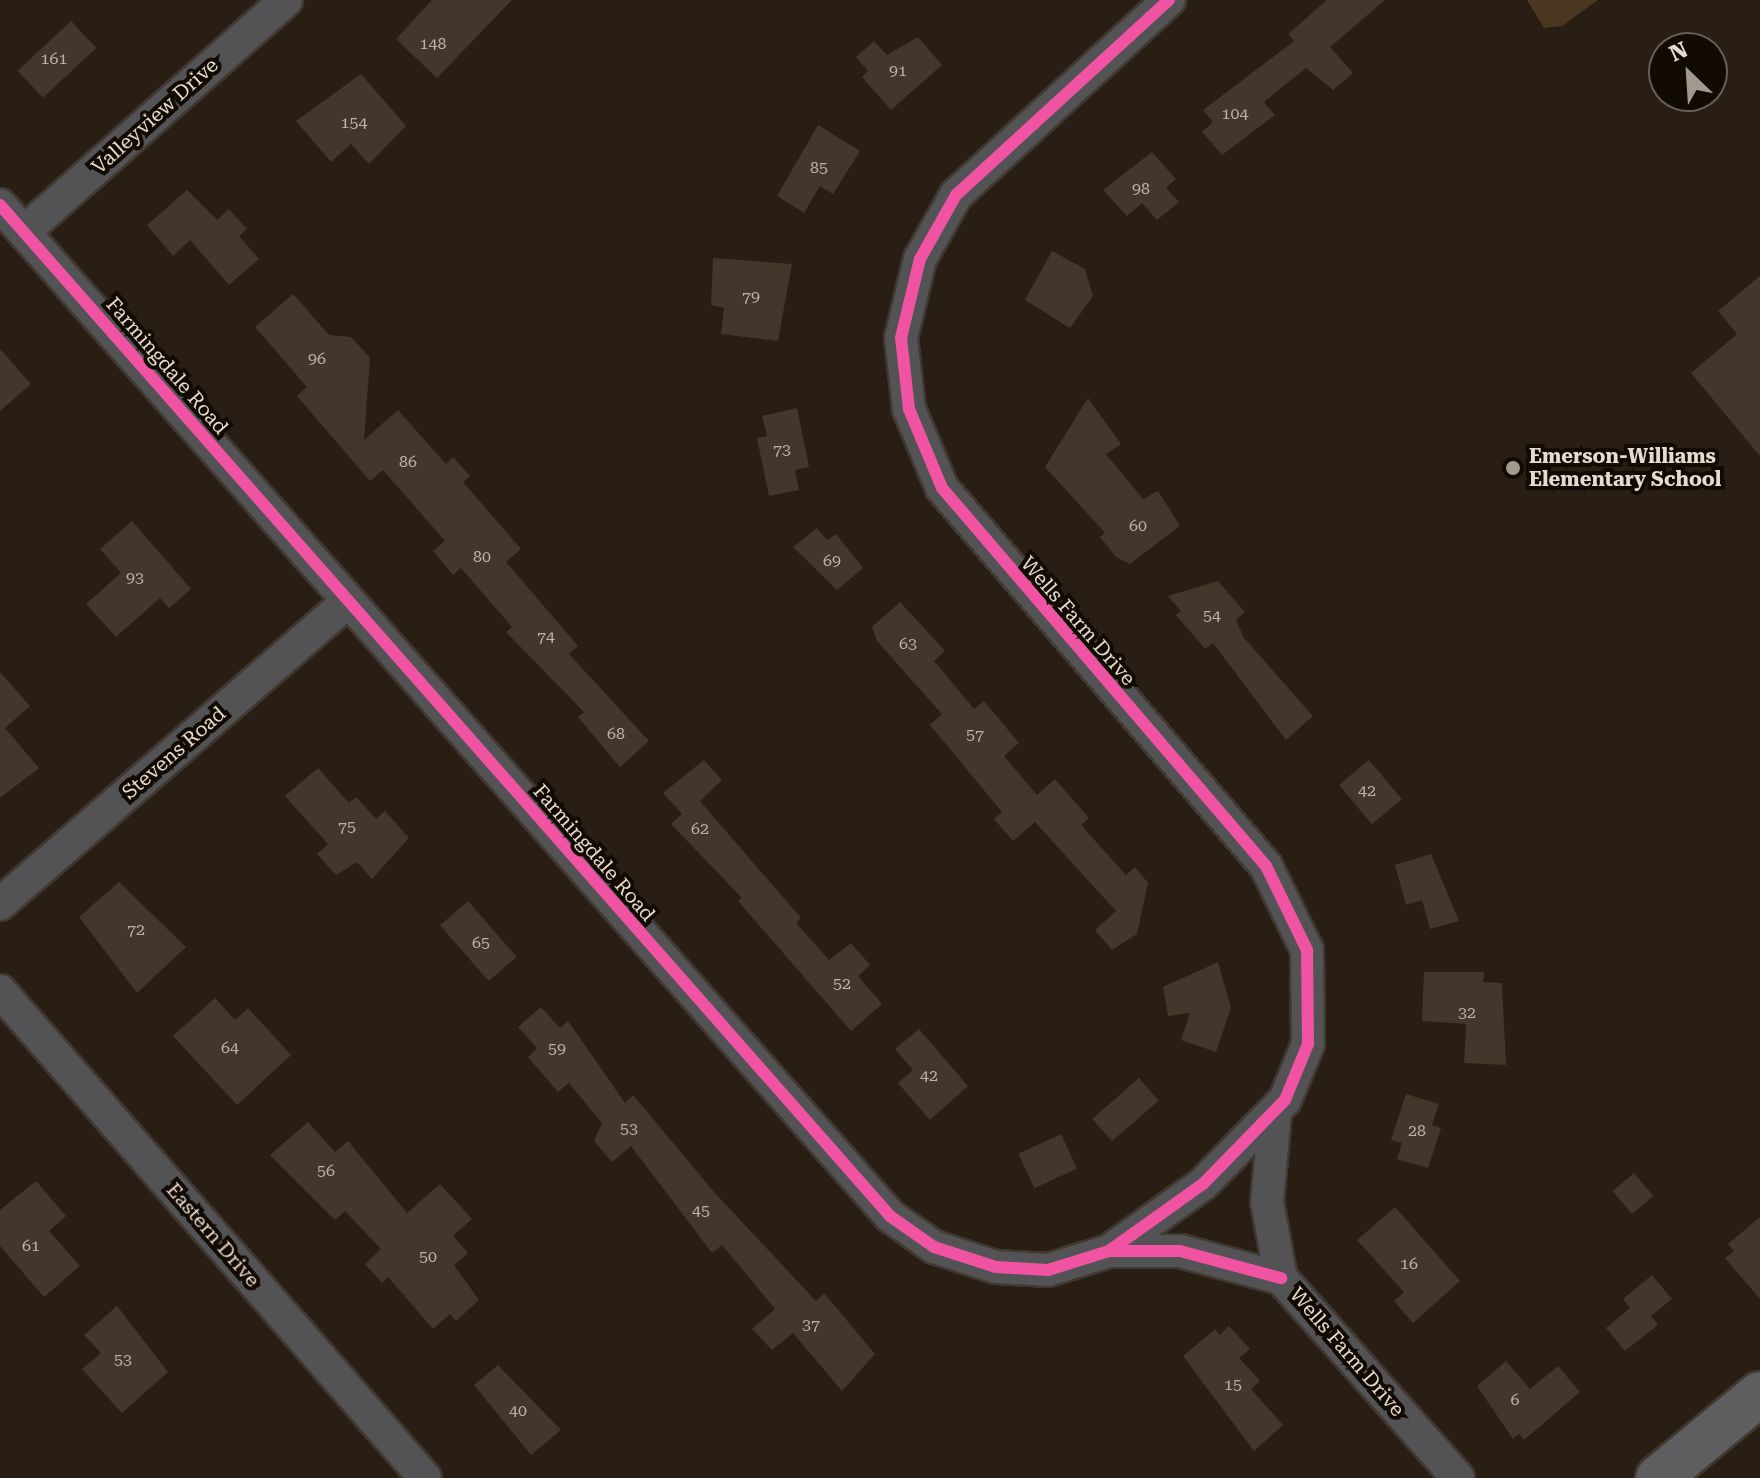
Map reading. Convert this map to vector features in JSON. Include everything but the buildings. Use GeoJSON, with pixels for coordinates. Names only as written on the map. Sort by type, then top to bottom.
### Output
{"type":"FeatureCollection","features":[{"type":"Feature","properties":{"kind":"main road"},"geometry":{"type":"LineString","coordinates":[[1658,1478],[1760,1394]]}},
{"type":"Feature","properties":{"kind":"street","name":"Valleyview Drive"},"geometry":{"type":"LineString","coordinates":[[24,232],[286,0]]}},
{"type":"Feature","properties":{"kind":"street","name":"Wells Farm Drive"},"geometry":{"type":"LineString","coordinates":[[1109,1251],[1203,1184],[1275,1113],[1301,1069],[1310,1025],[1309,963],[1295,914],[1259,857],[949,499],[918,438],[902,363],[909,290],[950,203],[993,154],[1169,0]]}},
{"type":"Feature","properties":{"kind":"street","name":"Farmingdale Road"},"geometry":{"type":"LineString","coordinates":[[0,205],[890,1216],[934,1247],[996,1267],[1048,1270],[1109,1251],[1208,1254],[1281,1278]]}},
{"type":"Feature","properties":{"kind":"street","name":"Stevens Road"},"geometry":{"type":"LineString","coordinates":[[0,904],[348,602]]}},
{"type":"Feature","properties":{"kind":"street","name":"Eastern Drive"},"geometry":{"type":"LineString","coordinates":[[0,991],[425,1478]]}},
{"type":"Feature","properties":{"kind":"street","name":"Wells Farm Drive"},"geometry":{"type":"LineString","coordinates":[[1275,1113],[1267,1189],[1281,1278],[1458,1478]]}},
{"type":"Feature","properties":{"kind":"shaded area"},"geometry":{"type":"Polygon","coordinates":[[[1527,0],[1598,0],[1562,26],[1544,28],[1527,0]]]}},
{"type":"Feature","properties":{"kind":"cycle path"},"geometry":{"type":"LineString","coordinates":[[1109,1251],[1203,1184],[1285,1100],[1308,1044],[1307,950],[1266,866],[942,488],[909,409],[901,338],[920,259],[956,195],[1169,0]]}},
{"type":"Feature","properties":{"kind":"cycle path"},"geometry":{"type":"LineString","coordinates":[[0,205],[890,1216],[934,1247],[996,1267],[1048,1270],[1109,1251],[1180,1251],[1281,1278]]}},
{"type":"Feature","properties":{"kind":"place","name":"Emerson-Williams Elementary School"},"geometry":{"type":"Point","coordinates":[1513,468]}}]}
